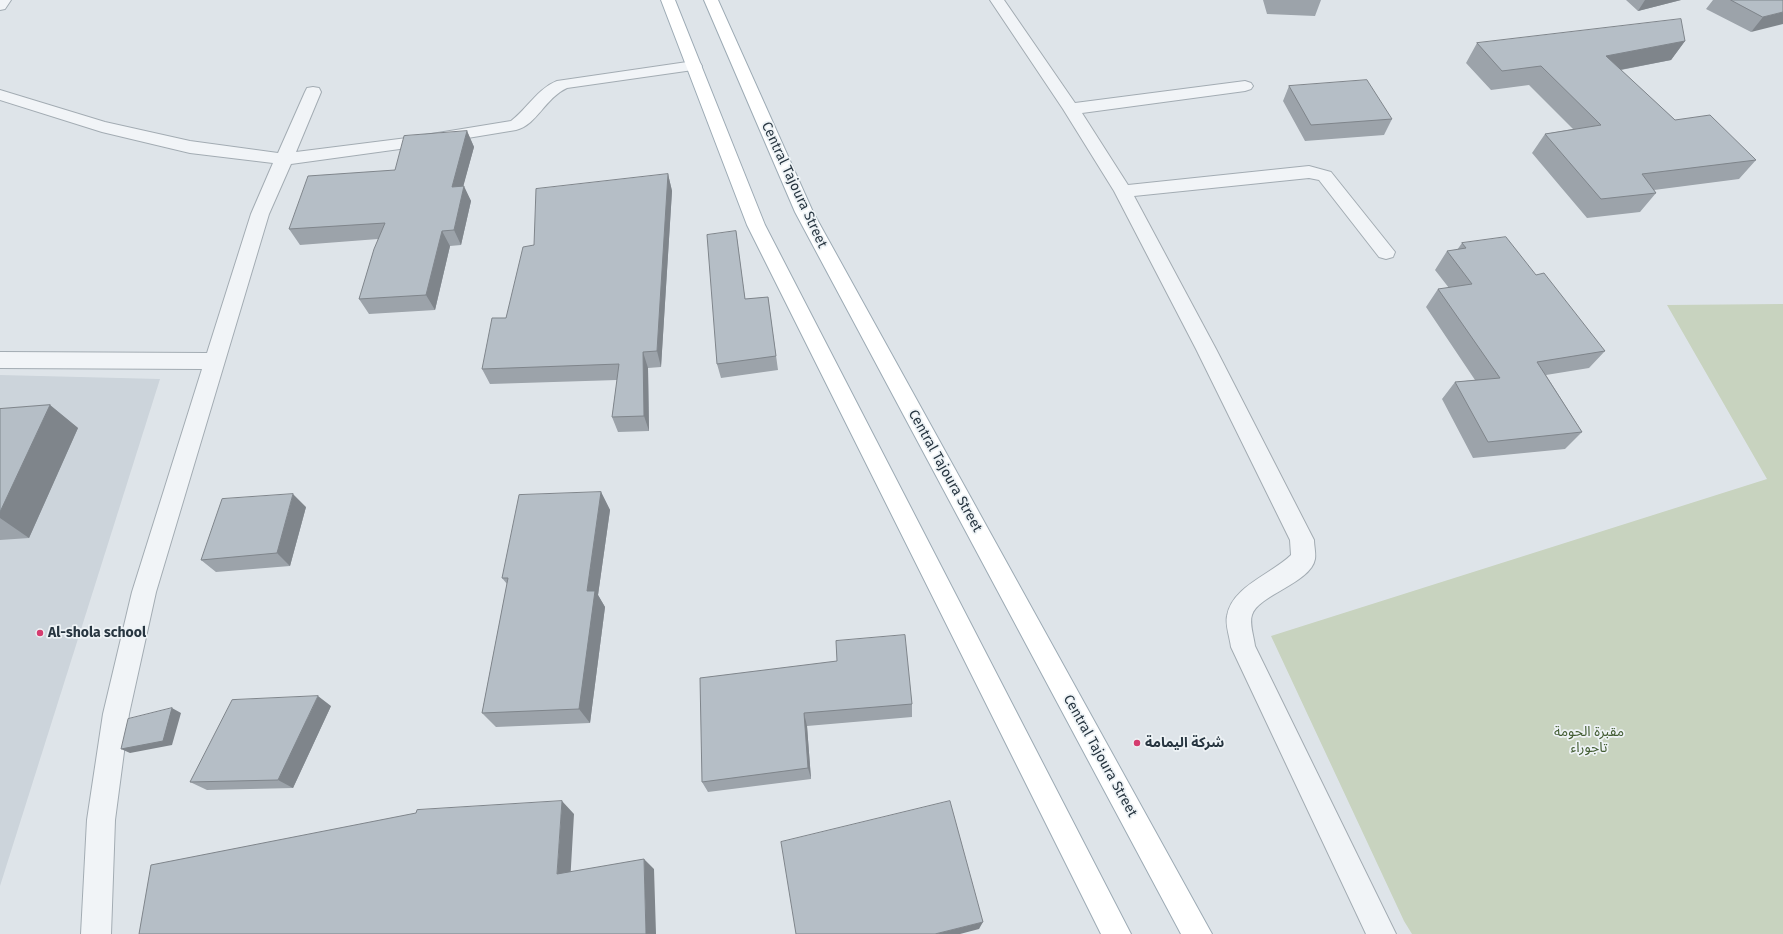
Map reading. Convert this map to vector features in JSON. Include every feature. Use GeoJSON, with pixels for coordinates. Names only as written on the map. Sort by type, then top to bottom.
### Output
{"type":"FeatureCollection","features":[{"type":"Feature","properties":{"kind":"main road"},"geometry":{"type":"LineString","coordinates":[[668,0],[756,225],[1116,934]]}},
{"type":"Feature","properties":{"kind":"main road","name":"Central Tajoura Street"},"geometry":{"type":"LineString","coordinates":[[711,0],[804,212],[1197,934]]}},
{"type":"Feature","properties":{"kind":"street"},"geometry":{"type":"LineString","coordinates":[[0,6],[4,0]]}},
{"type":"Feature","properties":{"kind":"street"},"geometry":{"type":"LineString","coordinates":[[997,0],[1071,109],[1123,191],[1206,349],[1302,540],[1303,559],[1292,570],[1247,600],[1239,616],[1243,647],[1381,934]]}},
{"type":"Feature","properties":{"kind":"street"},"geometry":{"type":"LineString","coordinates":[[0,95],[102,127],[190,147],[283,159],[407,143],[516,125],[524,120],[546,92],[563,84],[694,66]]}},
{"type":"Feature","properties":{"kind":"street"},"geometry":{"type":"LineString","coordinates":[[1071,109],[1245,86]]}},
{"type":"Feature","properties":{"kind":"street"},"geometry":{"type":"LineString","coordinates":[[96,934],[101,820],[116,714],[144,592],[260,214],[313,92]]}},
{"type":"Feature","properties":{"kind":"street"},"geometry":{"type":"LineString","coordinates":[[1123,191],[1288,174],[1318,173],[1325,176],[1386,252]]}},
{"type":"Feature","properties":{"kind":"street"},"geometry":{"type":"LineString","coordinates":[[0,360],[214,361]]}},
{"type":"Feature","properties":{"kind":"shaded area","name":"Al-shola school"},"geometry":{"type":"Polygon","coordinates":[[[0,375],[160,379],[0,886],[0,375]]]}},
{"type":"Feature","properties":{"kind":"green space","name":"مقبرة الحومة تاجوراء"},"geometry":{"type":"Polygon","coordinates":[[[1783,304],[1783,934],[1412,934],[1404,921],[1271,636],[1767,479],[1667,305],[1783,304]]]}},
{"type":"Feature","properties":{"kind":"building"},"geometry":{"type":"Polygon","coordinates":[[[1731,0],[1783,0],[1783,12],[1763,17],[1731,0]]]}},
{"type":"Feature","properties":{"kind":"building"},"geometry":{"type":"Polygon","coordinates":[[[1681,19],[1685,41],[1606,56],[1675,120],[1710,115],[1756,160],[1642,174],[1656,193],[1601,199],[1545,134],[1601,125],[1541,66],[1502,71],[1477,43],[1681,19]]]}},
{"type":"Feature","properties":{"kind":"building"},"geometry":{"type":"Polygon","coordinates":[[[1367,80],[1392,119],[1311,125],[1289,86],[1367,80]]]}},
{"type":"Feature","properties":{"kind":"building"},"geometry":{"type":"Polygon","coordinates":[[[467,131],[452,187],[464,186],[454,230],[442,231],[426,295],[359,299],[374,249],[385,223],[289,229],[308,176],[395,170],[404,136],[467,131]]]}},
{"type":"Feature","properties":{"kind":"building"},"geometry":{"type":"Polygon","coordinates":[[[668,174],[657,351],[643,352],[644,416],[612,417],[619,364],[482,369],[492,318],[506,318],[523,247],[534,245],[536,189],[668,174]]]}},
{"type":"Feature","properties":{"kind":"building"},"geometry":{"type":"Polygon","coordinates":[[[736,231],[745,299],[768,297],[776,356],[717,364],[707,235],[736,231]]]}},
{"type":"Feature","properties":{"kind":"building"},"geometry":{"type":"Polygon","coordinates":[[[1506,237],[1536,275],[1544,273],[1605,351],[1537,362],[1582,432],[1488,442],[1455,382],[1500,378],[1438,289],[1472,284],[1447,251],[1466,248],[1462,243],[1506,237]]]}},
{"type":"Feature","properties":{"kind":"building"},"geometry":{"type":"Polygon","coordinates":[[[50,405],[0,512],[0,409],[50,405]]]}},
{"type":"Feature","properties":{"kind":"building"},"geometry":{"type":"Polygon","coordinates":[[[601,492],[587,591],[595,591],[579,709],[482,713],[508,578],[502,578],[519,495],[601,492]]]}},
{"type":"Feature","properties":{"kind":"building"},"geometry":{"type":"Polygon","coordinates":[[[293,494],[277,553],[201,560],[222,499],[293,494]]]}},
{"type":"Feature","properties":{"kind":"building"},"geometry":{"type":"Polygon","coordinates":[[[905,635],[912,704],[804,713],[808,768],[702,782],[700,678],[837,661],[836,641],[905,635]]]}},
{"type":"Feature","properties":{"kind":"building"},"geometry":{"type":"Polygon","coordinates":[[[318,696],[278,780],[190,782],[232,700],[318,696]]]}},
{"type":"Feature","properties":{"kind":"building"},"geometry":{"type":"Polygon","coordinates":[[[172,708],[163,741],[121,749],[128,719],[172,708]]]}},
{"type":"Feature","properties":{"kind":"building"},"geometry":{"type":"Polygon","coordinates":[[[562,801],[557,874],[644,859],[646,934],[139,934],[151,865],[416,813],[417,810],[562,801]]]}},
{"type":"Feature","properties":{"kind":"building"},"geometry":{"type":"Polygon","coordinates":[[[950,801],[983,922],[935,934],[796,934],[781,842],[950,801]]]}},
{"type":"Feature","properties":{"kind":"place","name":"Al-shola school"},"geometry":{"type":"Point","coordinates":[40,633]}},
{"type":"Feature","properties":{"kind":"place","name":"شركة اليمامة"},"geometry":{"type":"Point","coordinates":[1137,743]}}]}
